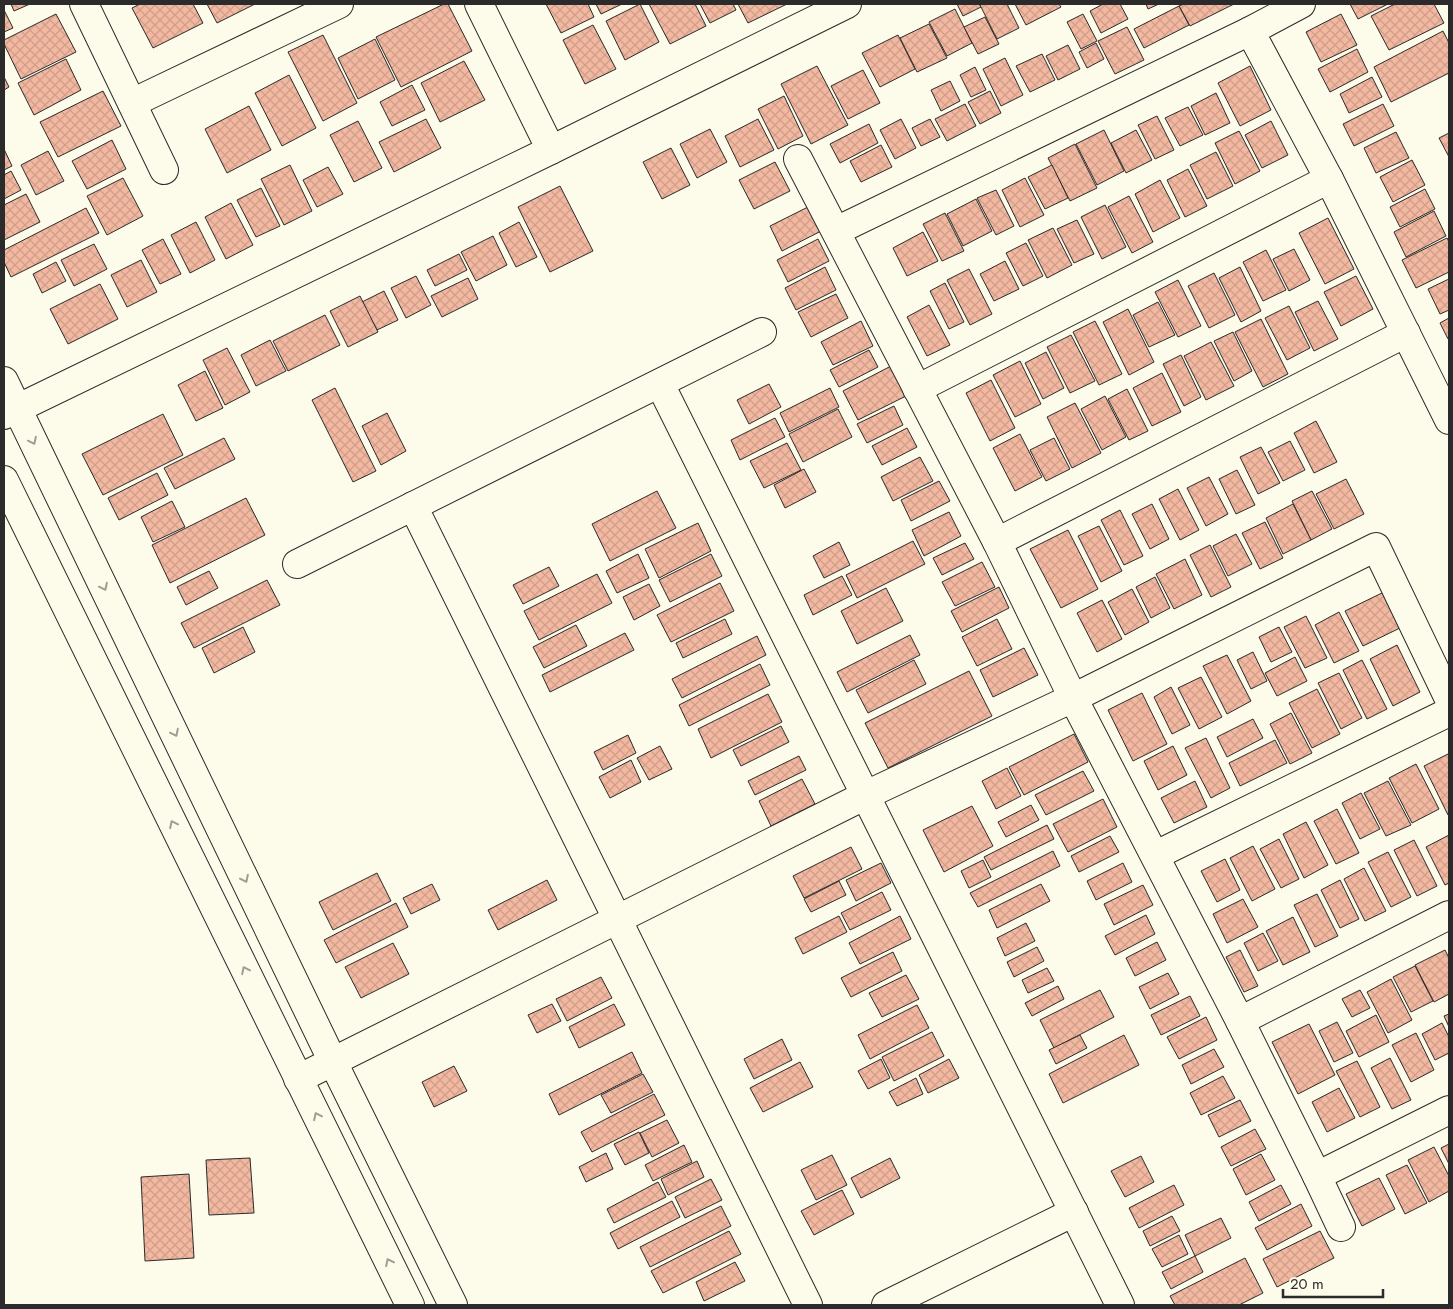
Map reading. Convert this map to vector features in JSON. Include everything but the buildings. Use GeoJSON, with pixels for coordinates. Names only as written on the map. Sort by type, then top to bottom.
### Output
{"type":"FeatureCollection","features":[{"type":"Feature","properties":{"kind":"street"},"geometry":{"type":"LineString","coordinates":[[84,4],[164,170]]}},
{"type":"Feature","properties":{"kind":"street"},"geometry":{"type":"LineString","coordinates":[[132,103],[339,4]]}},
{"type":"Feature","properties":{"kind":"street"},"geometry":{"type":"LineString","coordinates":[[479,4],[551,150]]}},
{"type":"Feature","properties":{"kind":"street"},"geometry":{"type":"LineString","coordinates":[[11,412],[847,4]]}},
{"type":"Feature","properties":{"kind":"street"},"geometry":{"type":"LineString","coordinates":[[836,231],[1250,31],[1301,4]]}},
{"type":"Feature","properties":{"kind":"street"},"geometry":{"type":"LineString","coordinates":[[1250,31],[1329,179],[1449,420]]}},
{"type":"Feature","properties":{"kind":"street"},"geometry":{"type":"LineString","coordinates":[[798,159],[997,542],[1073,698],[1156,855],[1240,1021],[1341,1227]]}},
{"type":"Feature","properties":{"kind":"street"},"geometry":{"type":"LineString","coordinates":[[917,389],[1329,179]]}},
{"type":"Feature","properties":{"kind":"street"},"geometry":{"type":"LineString","coordinates":[[297,564],[762,332]]}},
{"type":"Feature","properties":{"kind":"street"},"geometry":{"type":"LineString","coordinates":[[997,542],[1406,333]]}},
{"type":"Feature","properties":{"kind":"street"},"geometry":{"type":"LineString","coordinates":[[4,381],[11,412],[453,1305]]}},
{"type":"Feature","properties":{"kind":"street"},"geometry":{"type":"LineString","coordinates":[[660,384],[1120,1305]]}},
{"type":"Feature","properties":{"kind":"street"},"geometry":{"type":"LineString","coordinates":[[4,480],[410,1305]]}},
{"type":"Feature","properties":{"kind":"street"},"geometry":{"type":"LineString","coordinates":[[413,506],[808,1305]]}},
{"type":"Feature","properties":{"kind":"street"},"geometry":{"type":"LineString","coordinates":[[298,1079],[866,795],[1073,698],[1376,547],[1449,699]]}},
{"type":"Feature","properties":{"kind":"street"},"geometry":{"type":"LineString","coordinates":[[1156,855],[1449,712]]}},
{"type":"Feature","properties":{"kind":"street"},"geometry":{"type":"LineString","coordinates":[[1240,1021],[1449,915]]}},
{"type":"Feature","properties":{"kind":"street"},"geometry":{"type":"LineString","coordinates":[[1317,1176],[1449,1110]]}},
{"type":"Feature","properties":{"kind":"street"},"geometry":{"type":"LineString","coordinates":[[886,1305],[1074,1212]]}}]}
